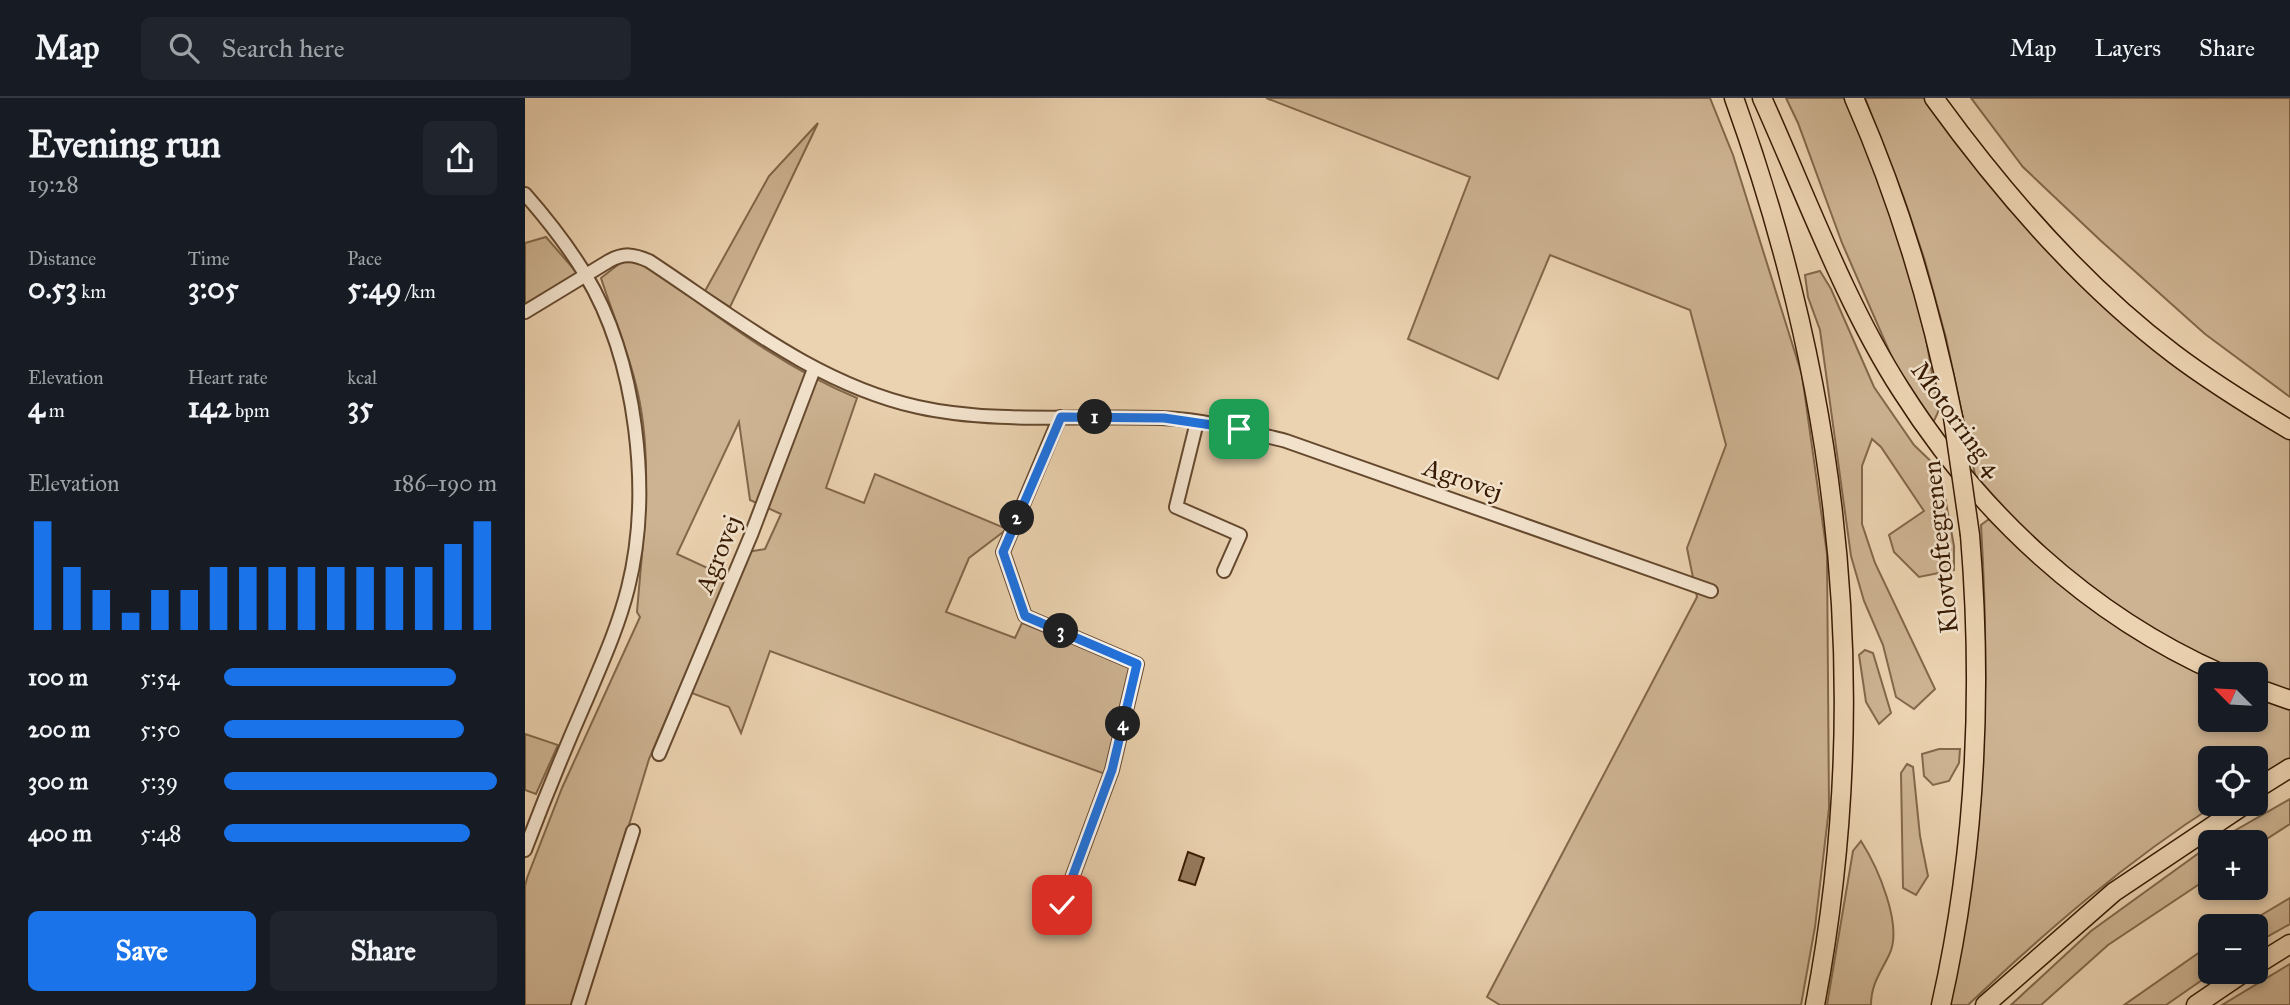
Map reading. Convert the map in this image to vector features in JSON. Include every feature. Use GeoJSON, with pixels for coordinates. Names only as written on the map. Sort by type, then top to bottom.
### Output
{"type":"FeatureCollection","features":[{"type":"Feature","properties":{"kind":"highway"},"geometry":{"type":"LineString","coordinates":[[1734,98],[1765,189],[1796,303],[1823,431],[1837,535],[1844,653],[1843,782],[1831,906],[1815,1005]]}},
{"type":"Feature","properties":{"kind":"highway","name":"Motorring 4"},"geometry":{"type":"LineString","coordinates":[[1762,98],[1876,345],[1900,389],[1944,452],[1986,503],[2058,572],[2148,636],[2199,662]]}},
{"type":"Feature","properties":{"kind":"highway","name":"Klovtoftegrenen"},"geometry":{"type":"LineString","coordinates":[[1854,98],[1882,166],[1923,290],[1940,353],[1953,417],[1970,536],[1977,672],[1974,783],[1959,911],[1941,1005]]}},
{"type":"Feature","properties":{"kind":"highway"},"geometry":{"type":"LineString","coordinates":[[1934,98],[2021,209],[2102,294],[2173,354],[2234,397],[2290,430]]}},
{"type":"Feature","properties":{"kind":"highway"},"geometry":{"type":"LineString","coordinates":[[2268,692],[2290,700]]}},
{"type":"Feature","properties":{"kind":"highway"},"geometry":{"type":"LineString","coordinates":[[2268,782],[2290,768]]}},
{"type":"Feature","properties":{"kind":"highway"},"geometry":{"type":"LineString","coordinates":[[2268,791],[2290,779]]}},
{"type":"Feature","properties":{"kind":"highway"},"geometry":{"type":"LineString","coordinates":[[2166,856],[2211,816]]}},
{"type":"Feature","properties":{"kind":"highway"},"geometry":{"type":"LineString","coordinates":[[1987,1004],[2114,892],[2227,816]]}},
{"type":"Feature","properties":{"kind":"highway"},"geometry":{"type":"LineString","coordinates":[[2268,958],[2290,944]]}},
{"type":"Feature","properties":{"kind":"highway"},"geometry":{"type":"LineString","coordinates":[[2196,1005],[2227,984]]}},
{"type":"Feature","properties":{"kind":"street"},"geometry":{"type":"LineString","coordinates":[[525,194],[549,221],[586,276],[612,334],[626,381],[636,434],[639,478],[638,531],[628,588],[613,637],[525,850]]}},
{"type":"Feature","properties":{"kind":"street","name":"Agrovej"},"geometry":{"type":"LineString","coordinates":[[525,312],[622,254],[634,255],[649,261],[814,369],[865,391],[918,407],[964,413],[1164,418],[1197,422],[1286,441],[1711,591]]}},
{"type":"Feature","properties":{"kind":"street","name":"Agrovej"},"geometry":{"type":"LineString","coordinates":[[659,754],[751,535],[814,369]]}},
{"type":"Feature","properties":{"kind":"street"},"geometry":{"type":"LineString","coordinates":[[1061,417],[1003,552],[1025,616],[1137,664],[1112,770],[1062,905]]}},
{"type":"Feature","properties":{"kind":"street"},"geometry":{"type":"LineString","coordinates":[[1197,422],[1176,507],[1240,535],[1224,571]]}},
{"type":"Feature","properties":{"kind":"street"},"geometry":{"type":"LineString","coordinates":[[578,1005],[633,831]]}},
{"type":"Feature","properties":{"kind":"shaded area"},"geometry":{"type":"Polygon","coordinates":[[[1266,98],[1710,98],[1733,155],[1802,375],[1827,554],[1829,808],[1815,927],[1801,1005],[1500,1005],[1487,997],[1697,597],[1687,548],[1726,445],[1690,310],[1550,255],[1498,379],[1408,339],[1470,177],[1266,98]]]}},
{"type":"Feature","properties":{"kind":"shaded area"},"geometry":{"type":"Polygon","coordinates":[[[1786,98],[1844,98],[1883,192],[1916,289],[1939,410],[1933,423],[1897,369],[1842,243],[1798,123],[1786,98]]]}},
{"type":"Feature","properties":{"kind":"shaded area"},"geometry":{"type":"Polygon","coordinates":[[[1865,98],[1927,98],[2039,237],[2290,438],[2290,695],[2268,687],[2268,662],[2211,662],[2180,647],[2078,580],[1977,484],[1946,338],[1904,198],[1865,98]]]}},
{"type":"Feature","properties":{"kind":"shaded area"},"geometry":{"type":"Polygon","coordinates":[[[1971,98],[2290,98],[2290,397],[2205,334],[2100,240],[2023,167],[1971,98]]]}},
{"type":"Feature","properties":{"kind":"shaded area"},"geometry":{"type":"Polygon","coordinates":[[[818,123],[730,307],[705,291],[769,176],[818,123]]]}},
{"type":"Feature","properties":{"kind":"shaded area"},"geometry":{"type":"Polygon","coordinates":[[[546,237],[578,274],[525,304],[525,243],[546,237]]]}},
{"type":"Feature","properties":{"kind":"shaded area"},"geometry":{"type":"Polygon","coordinates":[[[624,260],[646,265],[774,355],[857,398],[826,488],[864,503],[875,474],[1007,529],[969,558],[946,612],[1015,638],[1022,623],[1133,668],[1105,774],[770,651],[741,733],[729,707],[689,692],[747,552],[765,549],[781,514],[750,500],[739,422],[677,554],[727,577],[649,759],[579,990],[573,1005],[525,1005],[527,878],[562,788],[640,617],[637,612],[646,496],[645,438],[635,381],[601,278],[624,260]]]}},
{"type":"Feature","properties":{"kind":"shaded area"},"geometry":{"type":"Polygon","coordinates":[[[1820,271],[1831,289],[1874,387],[1914,445],[1940,470],[1954,546],[1954,570],[1919,577],[1894,552],[1889,535],[1924,511],[1881,447],[1872,439],[1862,466],[1862,524],[1875,563],[1935,689],[1914,709],[1896,697],[1883,645],[1864,601],[1851,556],[1820,330],[1808,297],[1805,275],[1820,271]]]}},
{"type":"Feature","properties":{"kind":"shaded area"},"geometry":{"type":"Polygon","coordinates":[[[1989,519],[2039,566],[2092,609],[2149,646],[2198,673],[2198,732],[2268,732],[2268,702],[2290,710],[2290,759],[2268,772],[2268,746],[2198,746],[2198,816],[2088,898],[1968,1005],[1950,1005],[1971,884],[1982,766],[1985,647],[1981,525],[1989,519]]]}},
{"type":"Feature","properties":{"kind":"shaded area"},"geometry":{"type":"Polygon","coordinates":[[[1865,650],[1873,653],[1891,713],[1879,724],[1866,702],[1859,655],[1865,650]]]}},
{"type":"Feature","properties":{"kind":"shaded area"},"geometry":{"type":"Polygon","coordinates":[[[525,734],[558,745],[536,794],[525,790],[525,734]]]}},
{"type":"Feature","properties":{"kind":"shaded area"},"geometry":{"type":"Polygon","coordinates":[[[1939,749],[1960,749],[1959,763],[1949,781],[1933,785],[1924,776],[1922,754],[1939,749]]]}},
{"type":"Feature","properties":{"kind":"shaded area"},"geometry":{"type":"Polygon","coordinates":[[[1907,764],[1913,767],[1920,836],[1928,876],[1916,895],[1903,888],[1901,773],[1907,764]]]}},
{"type":"Feature","properties":{"kind":"shaded area"},"geometry":{"type":"Polygon","coordinates":[[[2290,799],[2290,824],[2268,838],[2268,830],[2236,830],[2260,816],[2268,816],[2268,812],[2290,799]]]}},
{"type":"Feature","properties":{"kind":"shaded area"},"geometry":{"type":"Polygon","coordinates":[[[1861,841],[1887,896],[1893,943],[1875,984],[1871,1005],[1827,1005],[1853,851],[1861,841]]]}},
{"type":"Feature","properties":{"kind":"shaded area"},"geometry":{"type":"Polygon","coordinates":[[[2198,854],[2198,885],[2108,945],[2041,1005],[2011,1005],[2091,931],[2198,854]]]}},
{"type":"Feature","properties":{"kind":"shaded area"},"geometry":{"type":"Polygon","coordinates":[[[2290,898],[2290,924],[2268,936],[2268,914],[2263,914],[2290,898]]]}},
{"type":"Feature","properties":{"kind":"shaded area"},"geometry":{"type":"Polygon","coordinates":[[[2198,953],[2198,983],[2166,1005],[2124,1005],[2198,953]]]}},
{"type":"Feature","properties":{"kind":"shaded area"},"geometry":{"type":"Polygon","coordinates":[[[2290,964],[2290,1005],[2222,1005],[2257,984],[2268,984],[2268,977],[2290,964]]]}},
{"type":"Feature","properties":{"kind":"building"},"geometry":{"type":"Polygon","coordinates":[[[1188,852],[1204,858],[1195,885],[1179,880],[1188,852]]]}},
{"type":"Feature","properties":{"kind":"route"},"geometry":{"type":"LineString","coordinates":[[1062,905],[1112,770],[1137,664],[1025,616],[1003,552],[1061,417],[1164,418],[1239,429]]}}]}
